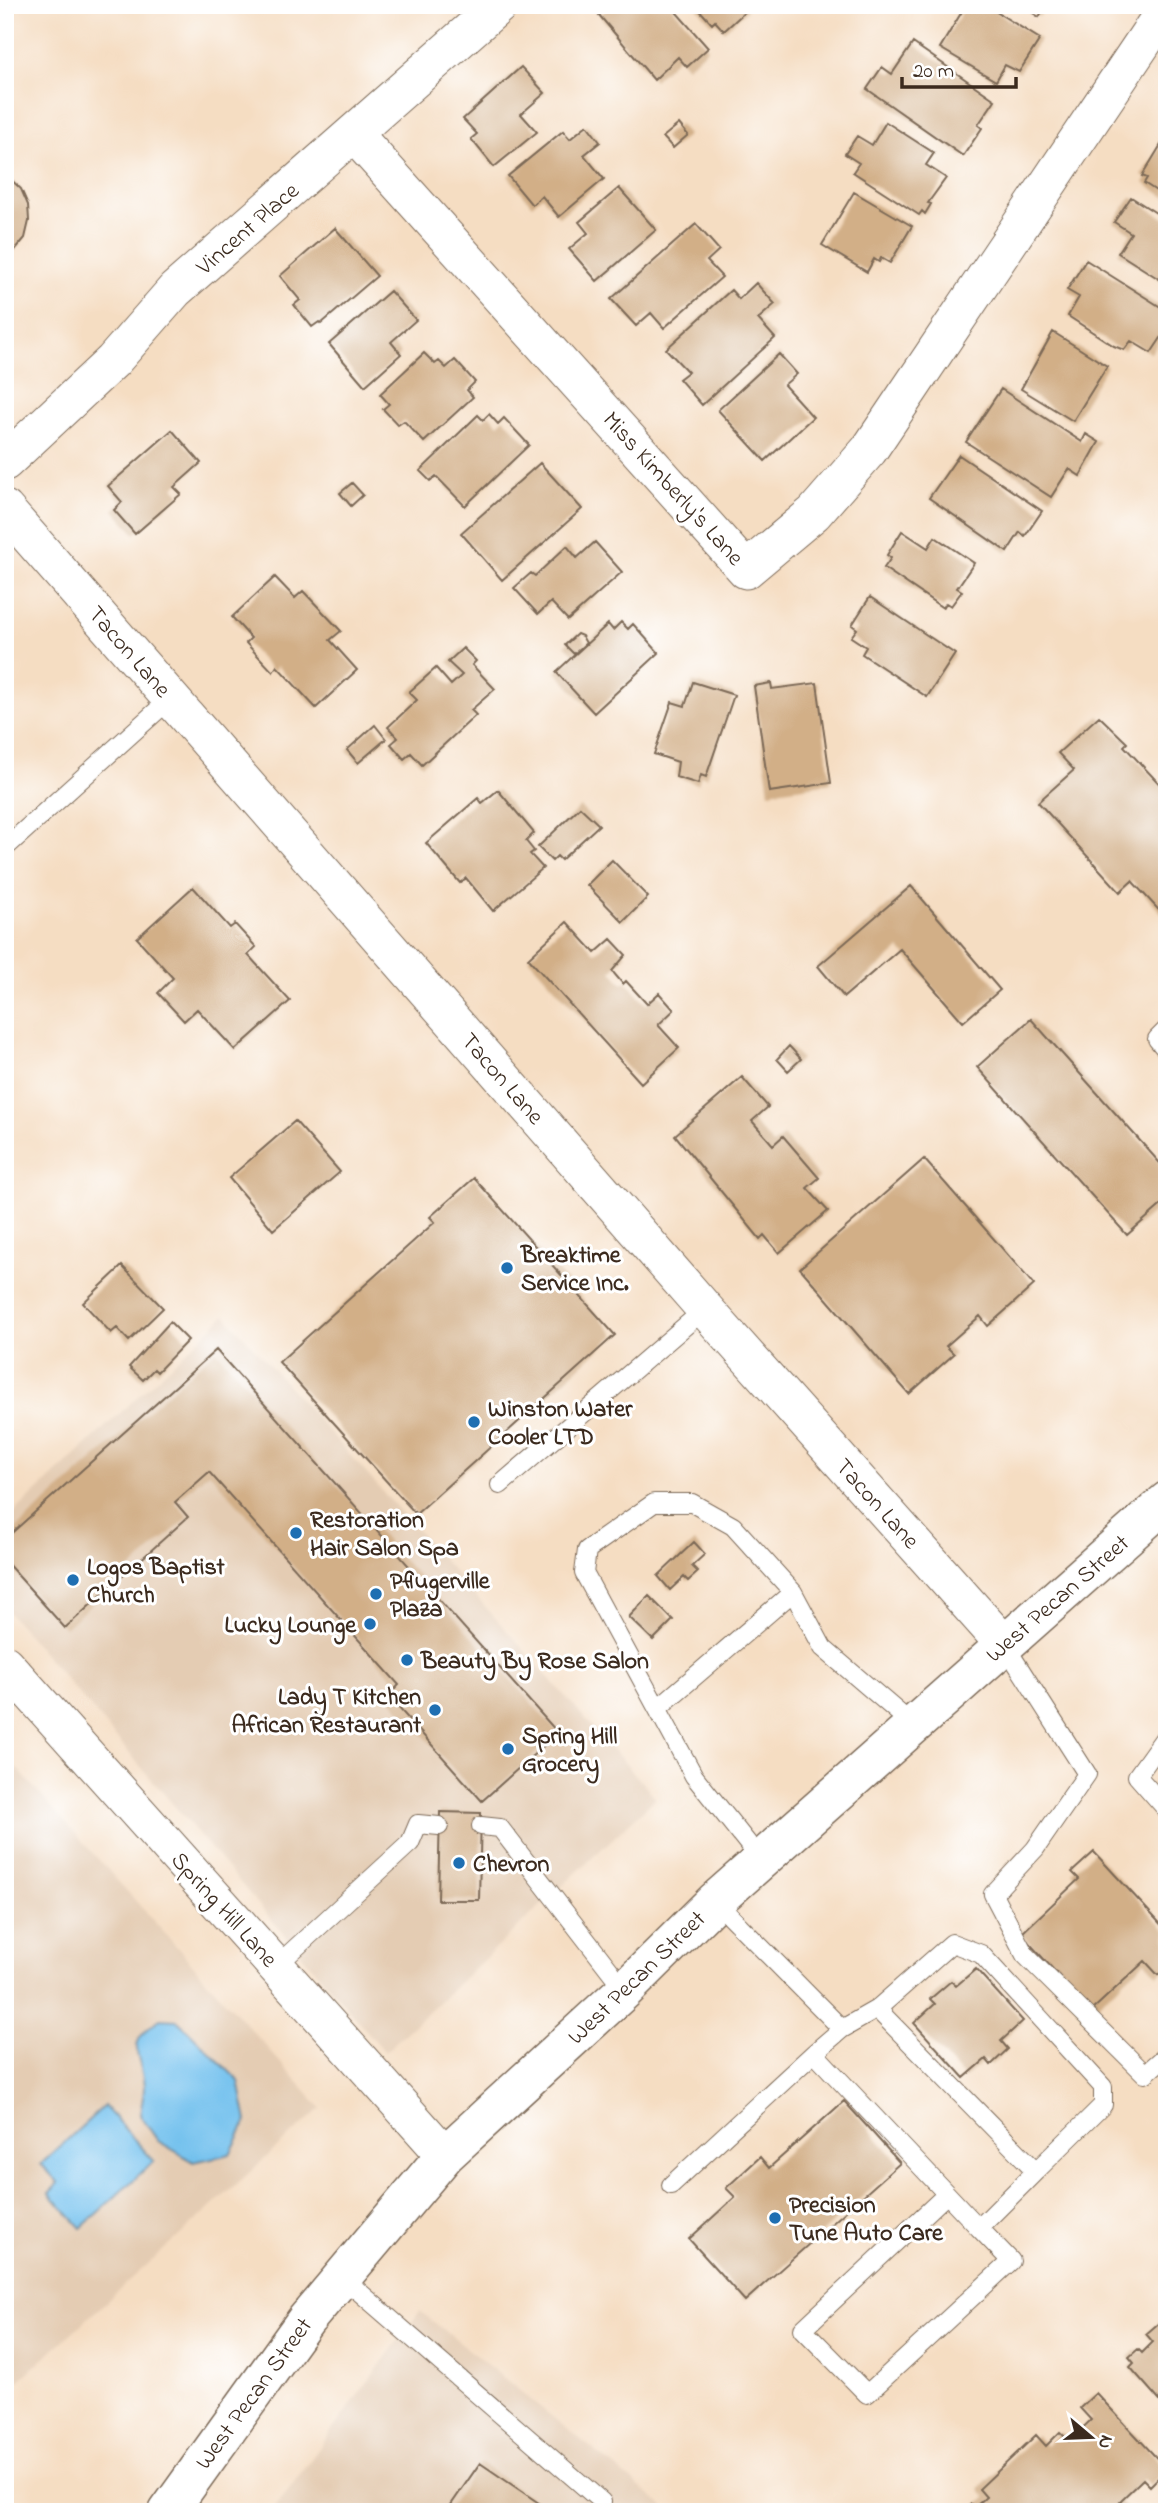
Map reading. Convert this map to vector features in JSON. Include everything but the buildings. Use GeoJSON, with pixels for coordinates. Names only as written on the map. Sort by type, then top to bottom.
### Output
{"type":"FeatureCollection","features":[{"type":"Feature","properties":{"kind":"main road","name":"West Pecan Street"},"geometry":{"type":"LineString","coordinates":[[169,2512],[306,2320],[445,2155],[625,1990],[715,1901],[1167,1501]]}},
{"type":"Feature","properties":{"kind":"street","name":"Vincent Place"},"geometry":{"type":"LineString","coordinates":[[5,462],[113,361],[175,290],[499,5]]}},
{"type":"Feature","properties":{"kind":"street","name":"Miss Kimberly's Lane"},"geometry":{"type":"LineString","coordinates":[[355,134],[746,570],[814,513],[869,450],[1167,7]]}},
{"type":"Feature","properties":{"kind":"street","name":"Tacon Lane"},"geometry":{"type":"LineString","coordinates":[[5,509],[705,1309],[1004,1644]]}},
{"type":"Feature","properties":{"kind":"street","name":"Spring Hill Lane"},"geometry":{"type":"LineString","coordinates":[[5,1664],[445,2155]]}},
{"type":"Feature","properties":{"kind":"lane"},"geometry":{"type":"LineString","coordinates":[[5,848],[171,698]]}},
{"type":"Feature","properties":{"kind":"lane"},"geometry":{"type":"LineString","coordinates":[[1167,1029],[1157,1038],[1167,1051]]}},
{"type":"Feature","properties":{"kind":"lane"},"geometry":{"type":"LineString","coordinates":[[500,1485],[705,1309]]}},
{"type":"Feature","properties":{"kind":"lane"},"geometry":{"type":"LineString","coordinates":[[761,1860],[694,1776],[584,1573],[587,1550],[654,1503],[692,1503],[733,1526],[793,1592],[823,1648],[913,1725]]}},
{"type":"Feature","properties":{"kind":"lane"},"geometry":{"type":"LineString","coordinates":[[658,1707],[793,1592]]}},
{"type":"Feature","properties":{"kind":"lane"},"geometry":{"type":"LineString","coordinates":[[1004,1644],[1087,1774],[1035,1849],[993,1894],[1026,1955],[1145,2074],[1167,2055]]}},
{"type":"Feature","properties":{"kind":"lane"},"geometry":{"type":"LineString","coordinates":[[1167,1734],[1137,1776],[1167,1810]]}},
{"type":"Feature","properties":{"kind":"lane"},"geometry":{"type":"LineString","coordinates":[[276,1966],[410,1843],[418,1824],[439,1826]]}},
{"type":"Feature","properties":{"kind":"lane"},"geometry":{"type":"LineString","coordinates":[[481,1826],[500,1828],[625,1990]]}},
{"type":"Feature","properties":{"kind":"lane"},"geometry":{"type":"LineString","coordinates":[[715,1901],[842,2029]]}},
{"type":"Feature","properties":{"kind":"lane"},"geometry":{"type":"LineString","coordinates":[[671,2185],[814,2053],[842,2029],[877,2009],[952,1944],[981,1954],[1103,2087],[1103,2105],[979,2228]]}},
{"type":"Feature","properties":{"kind":"lane"},"geometry":{"type":"LineString","coordinates":[[877,2009],[1036,2171]]}},
{"type":"Feature","properties":{"kind":"lane"},"geometry":{"type":"LineString","coordinates":[[814,2053],[947,2194],[1011,2262],[867,2394],[803,2329],[947,2194]]}},
{"type":"Feature","properties":{"kind":"lane"},"geometry":{"type":"LineString","coordinates":[[342,2277],[602,2502]]}},
{"type":"Feature","properties":{"kind":"shaded area"},"geometry":{"type":"Polygon","coordinates":[[[225,1315],[656,1798],[385,2052],[5,1608],[5,1521],[225,1315]]]}},
{"type":"Feature","properties":{"kind":"shaded area"},"geometry":{"type":"Polygon","coordinates":[[[5,1755],[321,2108],[5,2393],[5,1755]]]}},
{"type":"Feature","properties":{"kind":"shaded area"},"geometry":{"type":"Polygon","coordinates":[[[420,2311],[671,2512],[272,2512],[420,2311]]]}},
{"type":"Feature","properties":{"kind":"water"},"geometry":{"type":"Polygon","coordinates":[[[160,2019],[177,2020],[239,2081],[247,2121],[230,2154],[194,2162],[158,2141],[140,2115],[144,2087],[138,2043],[148,2028],[160,2019]]]}},
{"type":"Feature","properties":{"kind":"water"},"geometry":{"type":"Polygon","coordinates":[[[104,2106],[154,2161],[81,2228],[49,2193],[59,2183],[41,2164],[104,2106]]]}},
{"type":"Feature","properties":{"kind":"place","name":"Breaktime Service Inc."},"geometry":{"type":"Point","coordinates":[507,1268]}},
{"type":"Feature","properties":{"kind":"place","name":"Winston Water Cooler LTD"},"geometry":{"type":"Point","coordinates":[474,1422]}},
{"type":"Feature","properties":{"kind":"place","name":"Restoration Hair Salon Spa"},"geometry":{"type":"Point","coordinates":[296,1533]}},
{"type":"Feature","properties":{"kind":"place","name":"Logos Baptist Church"},"geometry":{"type":"Point","coordinates":[73,1580]}},
{"type":"Feature","properties":{"kind":"place","name":"Pflugerville Plaza"},"geometry":{"type":"Point","coordinates":[376,1594]}},
{"type":"Feature","properties":{"kind":"place","name":"Lucky Lounge"},"geometry":{"type":"Point","coordinates":[370,1624]}},
{"type":"Feature","properties":{"kind":"place","name":"Beauty By Rose Salon"},"geometry":{"type":"Point","coordinates":[407,1660]}},
{"type":"Feature","properties":{"kind":"place","name":"Lady T Kitchen African Restaurant"},"geometry":{"type":"Point","coordinates":[435,1710]}},
{"type":"Feature","properties":{"kind":"place","name":"Spring Hill Grocery"},"geometry":{"type":"Point","coordinates":[508,1749]}},
{"type":"Feature","properties":{"kind":"place","name":"Chevron"},"geometry":{"type":"Point","coordinates":[459,1863]}},
{"type":"Feature","properties":{"kind":"place","name":"Precision Tune Auto Care"},"geometry":{"type":"Point","coordinates":[775,2218]}}]}
